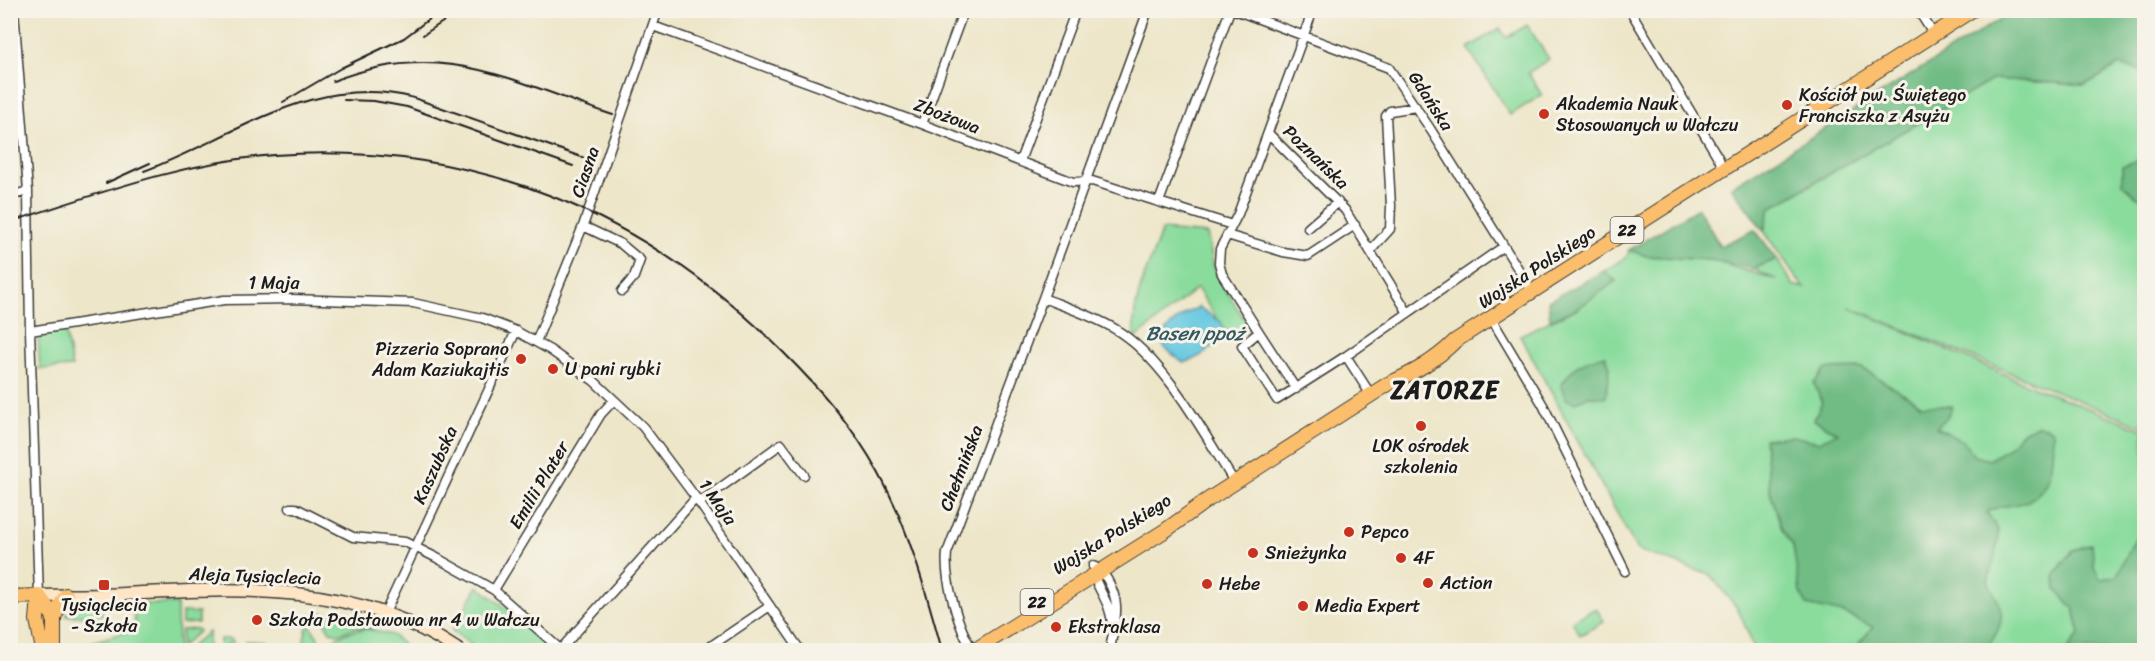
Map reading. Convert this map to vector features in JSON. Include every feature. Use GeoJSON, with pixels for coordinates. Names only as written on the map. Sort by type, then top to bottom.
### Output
{"type":"FeatureCollection","features":[{"type":"Feature","properties":{"kind":"main road","name":"Wojska Polskiego"},"geometry":{"type":"LineString","coordinates":[[978,648],[1070,591],[1161,523],[1202,504],[1388,384],[1432,361],[1455,341],[1972,10]]}},
{"type":"Feature","properties":{"kind":"main road","name":"Wojska Polskiego"},"geometry":{"type":"LineString","coordinates":[[978,648],[1041,600],[1096,571]]}},
{"type":"Feature","properties":{"kind":"main road"},"geometry":{"type":"LineString","coordinates":[[54,651],[54,617],[66,595]]}},
{"type":"Feature","properties":{"kind":"main road"},"geometry":{"type":"LineString","coordinates":[[10,597],[39,596]]}},
{"type":"Feature","properties":{"kind":"main road"},"geometry":{"type":"LineString","coordinates":[[39,596],[54,617]]}},
{"type":"Feature","properties":{"kind":"main road"},"geometry":{"type":"LineString","coordinates":[[39,596],[37,620],[43,651]]}},
{"type":"Feature","properties":{"kind":"street"},"geometry":{"type":"LineString","coordinates":[[14,10],[28,191],[30,331],[39,596]]}},
{"type":"Feature","properties":{"kind":"street","name":"Ciasna"},"geometry":{"type":"LineString","coordinates":[[536,342],[583,226],[658,10]]}},
{"type":"Feature","properties":{"kind":"street"},"geometry":{"type":"LineString","coordinates":[[922,124],[964,10]]}},
{"type":"Feature","properties":{"kind":"street"},"geometry":{"type":"LineString","coordinates":[[1020,161],[1076,10]]}},
{"type":"Feature","properties":{"kind":"street","name":"Chełmińska"},"geometry":{"type":"LineString","coordinates":[[978,648],[965,636],[947,579],[947,553],[1148,10]]}},
{"type":"Feature","properties":{"kind":"street"},"geometry":{"type":"LineString","coordinates":[[1160,202],[1230,10]]}},
{"type":"Feature","properties":{"kind":"street","name":"Gdańska"},"geometry":{"type":"LineString","coordinates":[[1235,10],[1389,68],[1532,291]]}},
{"type":"Feature","properties":{"kind":"street"},"geometry":{"type":"LineString","coordinates":[[1269,134],[1313,10]]}},
{"type":"Feature","properties":{"kind":"street"},"geometry":{"type":"LineString","coordinates":[[1630,10],[1719,159],[1723,170]]}},
{"type":"Feature","properties":{"kind":"street"},"geometry":{"type":"LineString","coordinates":[[1918,10],[1934,35]]}},
{"type":"Feature","properties":{"kind":"street","name":"Zbożowa"},"geometry":{"type":"LineString","coordinates":[[652,26],[922,124],[1073,182],[1092,181],[1232,225]]}},
{"type":"Feature","properties":{"kind":"street"},"geometry":{"type":"LineString","coordinates":[[1370,251],[1390,229],[1386,116],[1390,111],[1416,107]]}},
{"type":"Feature","properties":{"kind":"street","name":"Poznańska"},"geometry":{"type":"LineString","coordinates":[[1296,389],[1222,274],[1219,262],[1220,249],[1238,214],[1269,134],[1338,202],[1355,225],[1408,313]]}},
{"type":"Feature","properties":{"kind":"street"},"geometry":{"type":"LineString","coordinates":[[10,196],[28,191]]}},
{"type":"Feature","properties":{"kind":"street"},"geometry":{"type":"LineString","coordinates":[[1308,228],[1338,202]]}},
{"type":"Feature","properties":{"kind":"street"},"geometry":{"type":"LineString","coordinates":[[1227,235],[1283,252],[1308,256],[1355,225]]}},
{"type":"Feature","properties":{"kind":"street"},"geometry":{"type":"LineString","coordinates":[[583,226],[621,244],[640,260],[634,277],[622,291]]}},
{"type":"Feature","properties":{"kind":"street"},"geometry":{"type":"LineString","coordinates":[[1259,332],[1242,346],[1277,400],[1346,356],[1503,247]]}},
{"type":"Feature","properties":{"kind":"street"},"geometry":{"type":"LineString","coordinates":[[1043,298],[1114,328],[1134,343],[1174,389],[1235,483]]}},
{"type":"Feature","properties":{"kind":"street","name":"1 Maja"},"geometry":{"type":"LineString","coordinates":[[30,331],[224,300],[292,299],[413,303],[482,318],[516,331],[594,381],[643,427],[800,651]]}},
{"type":"Feature","properties":{"kind":"street"},"geometry":{"type":"LineString","coordinates":[[1491,318],[1543,405],[1625,571]]}},
{"type":"Feature","properties":{"kind":"street","name":"Kaszubska"},"geometry":{"type":"LineString","coordinates":[[385,613],[516,331]]}},
{"type":"Feature","properties":{"kind":"street"},"geometry":{"type":"LineString","coordinates":[[1346,356],[1371,395]]}},
{"type":"Feature","properties":{"kind":"street","name":"Emilii Plater"},"geometry":{"type":"LineString","coordinates":[[494,590],[602,414],[614,400]]}},
{"type":"Feature","properties":{"kind":"street"},"geometry":{"type":"LineString","coordinates":[[290,508],[296,508],[353,537],[405,542],[416,547],[494,590],[561,650],[697,501],[781,444],[804,475]]}},
{"type":"Feature","properties":{"kind":"street"},"geometry":{"type":"LineString","coordinates":[[1096,571],[1101,592],[1110,607],[1112,634],[1110,651]]}},
{"type":"Feature","properties":{"kind":"street"},"geometry":{"type":"LineString","coordinates":[[1096,571],[1116,596],[1117,619],[1112,634]]}},
{"type":"Feature","properties":{"kind":"street"},"geometry":{"type":"LineString","coordinates":[[1070,591],[1088,589],[1101,592]]}},
{"type":"Feature","properties":{"kind":"street","name":"Aleja Tysiąclecia"},"geometry":{"type":"LineString","coordinates":[[39,596],[97,596],[196,591],[288,593],[334,598],[385,613],[423,629],[458,651]]}},
{"type":"Feature","properties":{"kind":"street"},"geometry":{"type":"LineString","coordinates":[[705,651],[770,606]]}},
{"type":"Feature","properties":{"kind":"green space"},"geometry":{"type":"Polygon","coordinates":[[[2013,11],[2144,11],[2144,71],[2119,65],[2085,85],[1994,79],[1770,208],[1764,231],[1731,187],[2013,11]]]}},
{"type":"Feature","properties":{"kind":"green space"},"geometry":{"type":"Polygon","coordinates":[[[1527,25],[1549,59],[1528,73],[1542,95],[1510,115],[1468,48],[1500,28],[1506,38],[1527,25]]]}},
{"type":"Feature","properties":{"kind":"green space"},"geometry":{"type":"Polygon","coordinates":[[[2119,65],[2144,71],[2144,427],[1849,307],[2034,387],[2144,430],[2144,650],[1755,650],[1738,609],[1710,575],[1637,550],[1520,335],[1578,308],[1615,281],[1604,271],[1627,257],[1629,250],[1647,256],[1711,260],[1777,280],[1753,269],[1777,259],[1793,285],[1805,288],[1764,231],[1770,208],[1994,79],[2085,85],[2119,65]]]}},
{"type":"Feature","properties":{"kind":"green space"},"geometry":{"type":"Polygon","coordinates":[[[2144,158],[2144,199],[2136,196],[2122,184],[2122,166],[2144,158]]]}},
{"type":"Feature","properties":{"kind":"green space"},"geometry":{"type":"Polygon","coordinates":[[[1698,208],[1720,246],[1755,230],[1777,259],[1753,269],[1711,260],[1647,256],[1629,250],[1698,208]]]}},
{"type":"Feature","properties":{"kind":"green space"},"geometry":{"type":"Polygon","coordinates":[[[1162,230],[1207,234],[1219,279],[1250,328],[1232,342],[1197,288],[1135,339],[1134,326],[1138,299],[1162,230]]]}},
{"type":"Feature","properties":{"kind":"green space"},"geometry":{"type":"Polygon","coordinates":[[[1604,271],[1616,281],[1578,308],[1550,320],[1548,301],[1604,271]]]}},
{"type":"Feature","properties":{"kind":"green space"},"geometry":{"type":"Polygon","coordinates":[[[65,330],[72,367],[40,369],[38,334],[65,330]]]}},
{"type":"Feature","properties":{"kind":"green space"},"geometry":{"type":"Polygon","coordinates":[[[1605,355],[1610,367],[1606,397],[1588,396],[1575,403],[1566,399],[1561,385],[1571,372],[1584,362],[1605,355]]]}},
{"type":"Feature","properties":{"kind":"green space"},"geometry":{"type":"Polygon","coordinates":[[[1862,368],[1922,405],[1952,406],[1947,417],[1936,427],[1963,441],[1975,456],[1989,460],[2008,448],[2022,432],[2038,425],[2049,428],[2053,432],[2053,453],[2049,474],[2040,492],[2022,503],[1987,512],[1998,530],[1998,543],[1988,581],[1998,601],[2001,616],[1998,631],[1986,650],[1853,650],[1873,627],[1843,613],[1807,605],[1800,593],[1793,546],[1782,530],[1770,491],[1764,439],[1792,436],[1819,442],[1838,433],[1814,420],[1822,402],[1814,383],[1825,369],[1862,368]]]}},
{"type":"Feature","properties":{"kind":"green space"},"geometry":{"type":"Polygon","coordinates":[[[2136,537],[2144,538],[2144,647],[2139,650],[2067,650],[2080,634],[2074,609],[2056,589],[2055,574],[2073,550],[2092,544],[2094,567],[2100,579],[2116,577],[2136,537]]]}},
{"type":"Feature","properties":{"kind":"green space"},"geometry":{"type":"Polygon","coordinates":[[[478,586],[557,650],[477,650],[452,630],[478,586]]]}},
{"type":"Feature","properties":{"kind":"green space"},"geometry":{"type":"Polygon","coordinates":[[[132,604],[177,604],[178,650],[91,650],[89,643],[136,629],[132,604]]]}},
{"type":"Feature","properties":{"kind":"green space"},"geometry":{"type":"Polygon","coordinates":[[[103,605],[102,615],[66,616],[72,607],[103,605]]]}},
{"type":"Feature","properties":{"kind":"green space"},"geometry":{"type":"Polygon","coordinates":[[[1596,608],[1604,622],[1580,635],[1572,621],[1596,608]]]}},
{"type":"Feature","properties":{"kind":"green space"},"geometry":{"type":"Polygon","coordinates":[[[182,612],[198,613],[198,623],[182,624],[182,612]]]}},
{"type":"Feature","properties":{"kind":"green space"},"geometry":{"type":"Polygon","coordinates":[[[318,612],[375,628],[355,628],[338,634],[334,633],[330,631],[318,612]]]}},
{"type":"Feature","properties":{"kind":"green space"},"geometry":{"type":"Polygon","coordinates":[[[308,622],[321,643],[320,650],[302,650],[308,622]]]}},
{"type":"Feature","properties":{"kind":"green space"},"geometry":{"type":"Polygon","coordinates":[[[197,629],[199,631],[181,647],[181,630],[197,629]]]}},
{"type":"Feature","properties":{"kind":"green space"},"geometry":{"type":"Polygon","coordinates":[[[368,629],[392,635],[410,650],[322,650],[342,635],[368,629]]]}},
{"type":"Feature","properties":{"kind":"green space"},"geometry":{"type":"Polygon","coordinates":[[[208,632],[208,650],[187,650],[208,632]]]}},
{"type":"Feature","properties":{"kind":"green space"},"geometry":{"type":"Polygon","coordinates":[[[220,639],[231,639],[234,643],[228,643],[227,646],[234,648],[220,650],[220,639]]]}},
{"type":"Feature","properties":{"kind":"green space"},"geometry":{"type":"Polygon","coordinates":[[[246,641],[267,642],[267,650],[247,650],[246,646],[251,646],[251,644],[247,644],[246,641]]]}},
{"type":"Feature","properties":{"kind":"water","name":"Basen ppoż"},"geometry":{"type":"Polygon","coordinates":[[[1199,307],[1221,322],[1225,334],[1206,352],[1183,363],[1164,347],[1161,340],[1172,324],[1199,307]]]}},
{"type":"Feature","properties":{"kind":"railway"},"geometry":{"type":"LineString","coordinates":[[283,102],[341,68],[404,38],[441,10]]}},
{"type":"Feature","properties":{"kind":"railway"},"geometry":{"type":"LineString","coordinates":[[423,35],[461,10]]}},
{"type":"Feature","properties":{"kind":"railway"},"geometry":{"type":"LineString","coordinates":[[333,81],[372,69],[408,63],[443,64],[476,69],[508,78],[613,115]]}},
{"type":"Feature","properties":{"kind":"railway"},"geometry":{"type":"LineString","coordinates":[[144,171],[275,112],[308,101],[342,94],[377,92],[414,98],[590,160]]}},
{"type":"Feature","properties":{"kind":"railway"},"geometry":{"type":"LineString","coordinates":[[344,100],[374,101],[407,107],[573,166]]}},
{"type":"Feature","properties":{"kind":"railway"},"geometry":{"type":"LineString","coordinates":[[10,222],[108,190],[207,164],[274,155],[347,154],[418,160],[485,174],[551,196],[613,224],[673,260],[729,303],[783,352],[823,394],[847,424],[878,472],[899,515],[915,559],[942,650]]}},
{"type":"Feature","properties":{"kind":"railway"},"geometry":{"type":"LineString","coordinates":[[106,183],[150,163]]}},
{"type":"Feature","properties":{"kind":"place","name":"Kościół pw. Świętego Franciszka z Asyżu"},"geometry":{"type":"Point","coordinates":[1787,105]}},
{"type":"Feature","properties":{"kind":"place","name":"Akademia Nauk Stosowanych w Wałczu"},"geometry":{"type":"Point","coordinates":[1544,114]}},
{"type":"Feature","properties":{"kind":"place","name":"Pizzeria Soprano Adam Kaziukajtis"},"geometry":{"type":"Point","coordinates":[521,359]}},
{"type":"Feature","properties":{"kind":"place","name":"U pani rybki"},"geometry":{"type":"Point","coordinates":[553,369]}},
{"type":"Feature","properties":{"kind":"place","name":"LOK ośrodek szkolenia"},"geometry":{"type":"Point","coordinates":[1421,426]}},
{"type":"Feature","properties":{"kind":"place","name":"Pepco"},"geometry":{"type":"Point","coordinates":[1349,532]}},
{"type":"Feature","properties":{"kind":"place","name":"Snieżynka"},"geometry":{"type":"Point","coordinates":[1253,553]}},
{"type":"Feature","properties":{"kind":"place","name":"4F"},"geometry":{"type":"Point","coordinates":[1401,558]}},
{"type":"Feature","properties":{"kind":"place","name":"Action"},"geometry":{"type":"Point","coordinates":[1428,583]}},
{"type":"Feature","properties":{"kind":"place","name":"Hebe"},"geometry":{"type":"Point","coordinates":[1207,584]}},
{"type":"Feature","properties":{"kind":"place","name":"Tysiąclecia - Szkoła"},"geometry":{"type":"Point","coordinates":[104,585]}},
{"type":"Feature","properties":{"kind":"place","name":"Media Expert"},"geometry":{"type":"Point","coordinates":[1303,606]}},
{"type":"Feature","properties":{"kind":"place","name":"Szkoła Podstawowa nr 4 w Wałczu"},"geometry":{"type":"Point","coordinates":[257,620]}},
{"type":"Feature","properties":{"kind":"place","name":"Ekstraklasa"},"geometry":{"type":"Point","coordinates":[1056,627]}},
{"type":"Feature","properties":{"kind":"district","name":"ZATORZE"},"geometry":{"type":"Point","coordinates":[1445,390]}}]}
